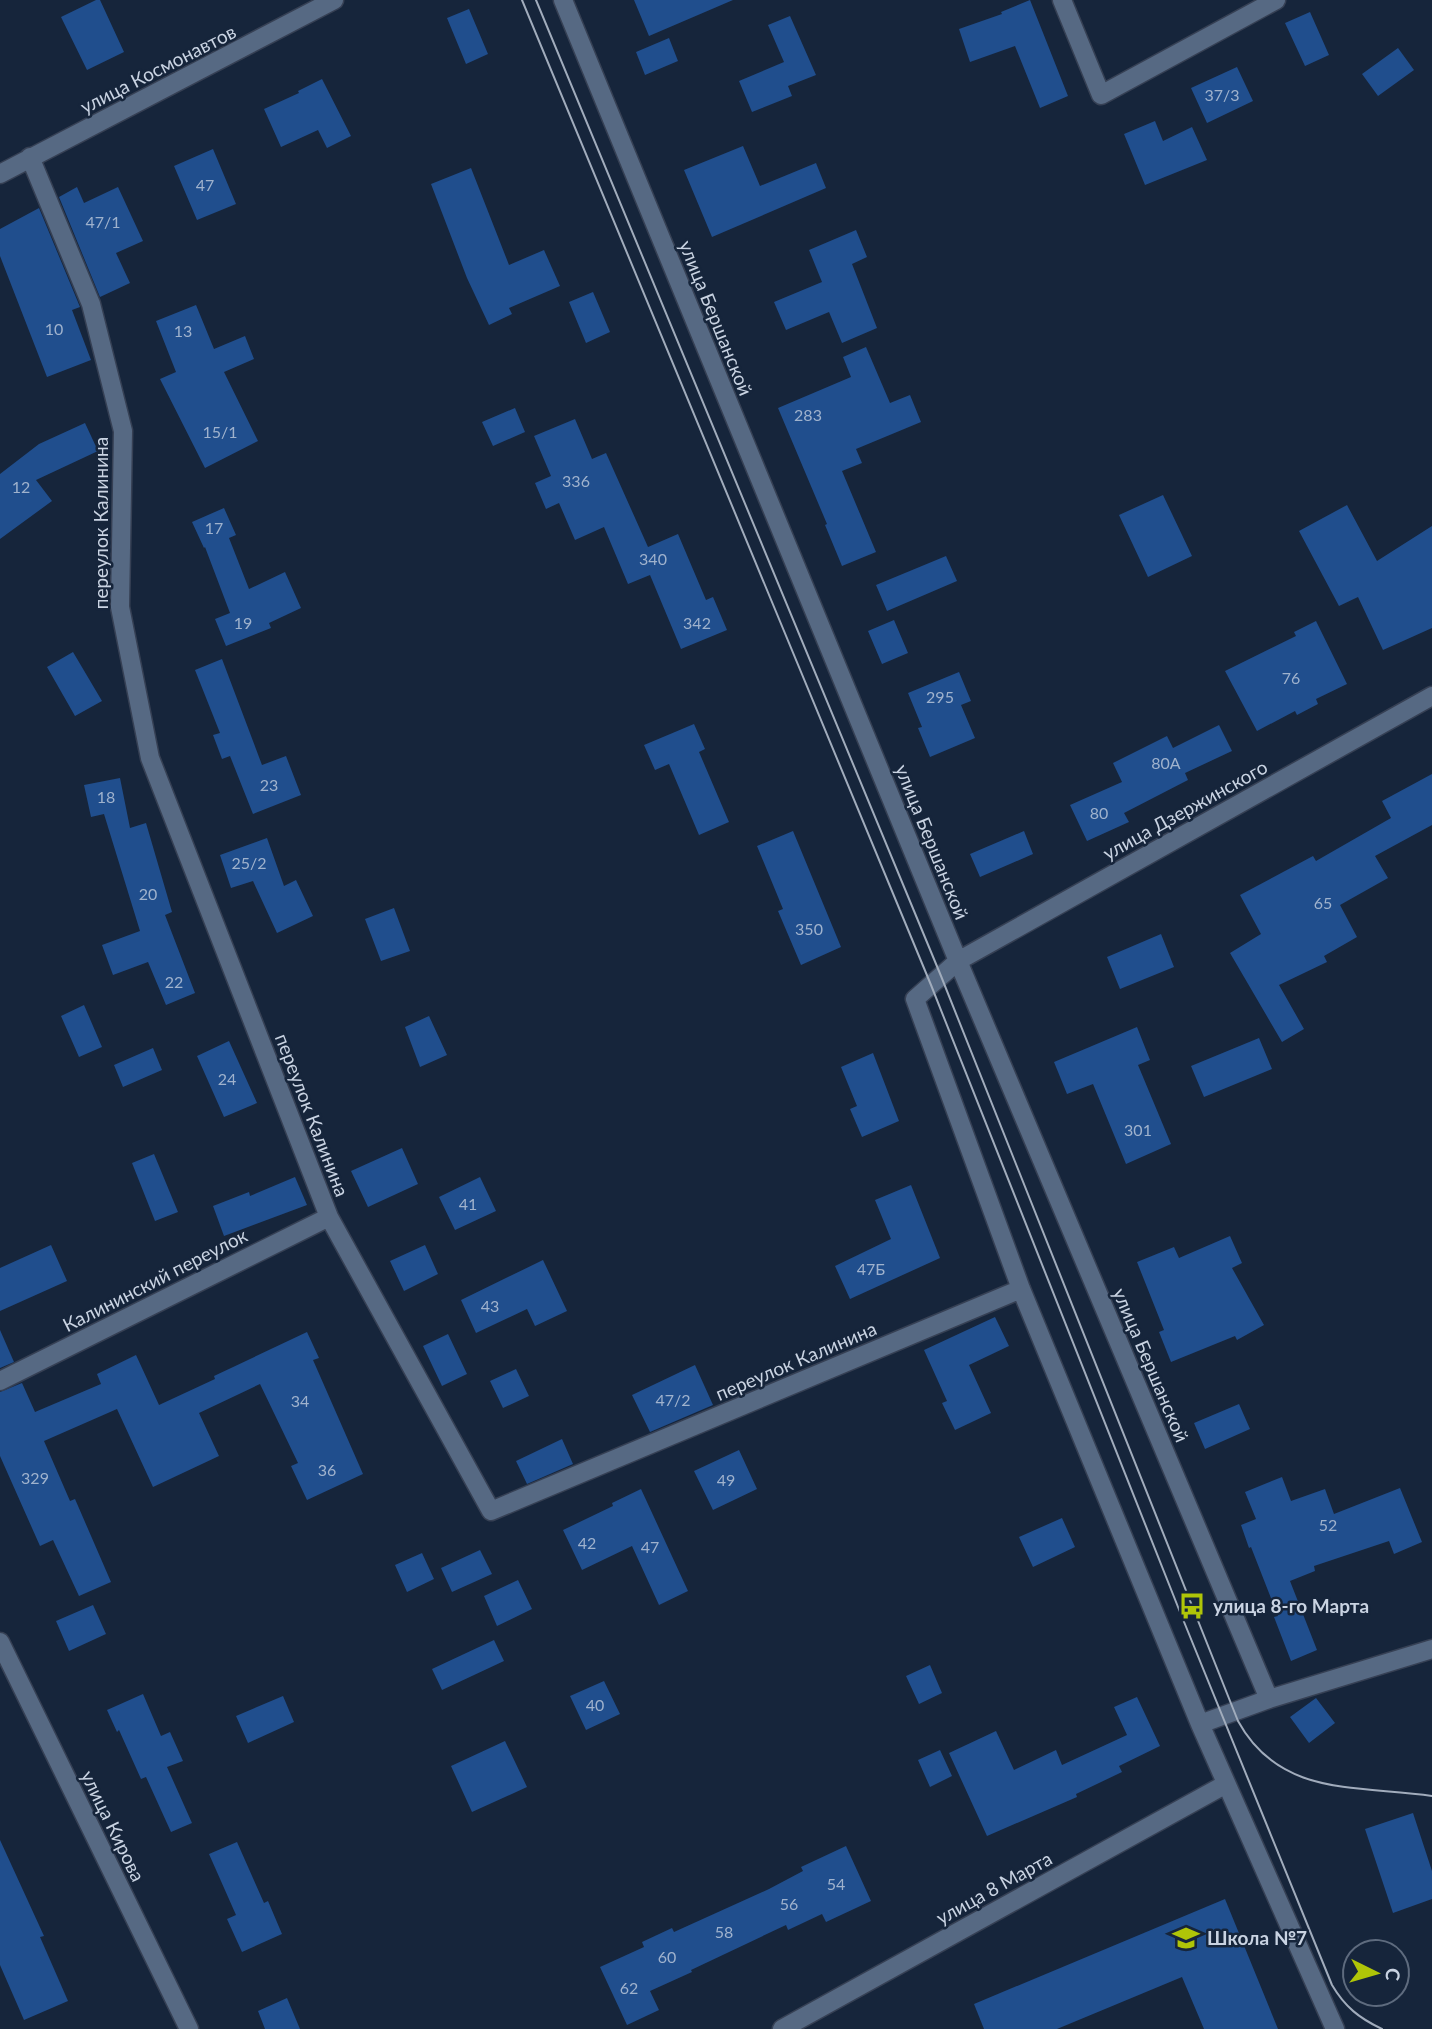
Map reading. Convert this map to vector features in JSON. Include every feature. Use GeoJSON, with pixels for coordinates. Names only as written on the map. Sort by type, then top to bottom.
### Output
{"type":"FeatureCollection","features":[{"type":"Feature","properties":{"kind":"street","name":"улица Космонавтов"},"geometry":{"type":"LineString","coordinates":[[0,174],[334,0]]}},
{"type":"Feature","properties":{"kind":"street","name":"улица Бершанской"},"geometry":{"type":"LineString","coordinates":[[563,0],[958,961],[1269,1699]]}},
{"type":"Feature","properties":{"kind":"street"},"geometry":{"type":"LineString","coordinates":[[1062,0],[1101,95],[1276,0]]}},
{"type":"Feature","properties":{"kind":"street","name":"переулок Калинина"},"geometry":{"type":"LineString","coordinates":[[30,157],[91,304],[123,431],[120,607],[150,758],[329,1217],[491,1511],[1021,1289]]}},
{"type":"Feature","properties":{"kind":"street","name":"улица Дзержинского"},"geometry":{"type":"LineString","coordinates":[[1021,1289],[915,999],[958,961],[1432,696]]}},
{"type":"Feature","properties":{"kind":"street","name":"Калининский переулок"},"geometry":{"type":"LineString","coordinates":[[0,1381],[329,1217]]}},
{"type":"Feature","properties":{"kind":"street"},"geometry":{"type":"LineString","coordinates":[[1021,1289],[1200,1724],[1335,2029]]}},
{"type":"Feature","properties":{"kind":"street","name":"улица Кирова"},"geometry":{"type":"LineString","coordinates":[[0,1642],[188,2029]]}},
{"type":"Feature","properties":{"kind":"street"},"geometry":{"type":"LineString","coordinates":[[1200,1724],[1269,1699],[1432,1650]]}},
{"type":"Feature","properties":{"kind":"street","name":"улица 8 Марта"},"geometry":{"type":"LineString","coordinates":[[782,2029],[1226,1784]]}},
{"type":"Feature","properties":{"kind":"building"},"geometry":{"type":"Polygon","coordinates":[[[100,0],[124,52],[87,70],[61,17],[100,0]]]}},
{"type":"Feature","properties":{"kind":"building"},"geometry":{"type":"Polygon","coordinates":[[[634,0],[733,0],[649,36],[634,0]]]}},
{"type":"Feature","properties":{"kind":"building"},"geometry":{"type":"Polygon","coordinates":[[[1030,0],[1068,96],[1040,108],[1015,46],[970,62],[959,29],[1002,14],[1001,12],[1030,0]]]}},
{"type":"Feature","properties":{"kind":"building"},"geometry":{"type":"Polygon","coordinates":[[[469,9],[488,54],[466,64],[447,18],[469,9]]]}},
{"type":"Feature","properties":{"kind":"building"},"geometry":{"type":"Polygon","coordinates":[[[1310,12],[1329,55],[1305,66],[1285,23],[1310,12]]]}},
{"type":"Feature","properties":{"kind":"building"},"geometry":{"type":"Polygon","coordinates":[[[790,16],[816,75],[788,86],[792,96],[752,112],[739,81],[784,62],[768,25],[790,16]]]}},
{"type":"Feature","properties":{"kind":"building"},"geometry":{"type":"Polygon","coordinates":[[[669,38],[678,61],[645,75],[636,52],[669,38]]]}},
{"type":"Feature","properties":{"kind":"building"},"geometry":{"type":"Polygon","coordinates":[[[1398,48],[1414,70],[1378,96],[1362,74],[1398,48]]]}},
{"type":"Feature","properties":{"kind":"building"},"geometry":{"type":"Polygon","coordinates":[[[1237,67],[1253,101],[1207,123],[1191,88],[1237,67]]]}},
{"type":"Feature","properties":{"kind":"building"},"geometry":{"type":"Polygon","coordinates":[[[322,79],[351,136],[327,148],[318,130],[281,147],[264,109],[322,79]]]}},
{"type":"Feature","properties":{"kind":"building"},"geometry":{"type":"Polygon","coordinates":[[[1155,121],[1163,141],[1192,127],[1207,160],[1145,185],[1124,134],[1155,121]]]}},
{"type":"Feature","properties":{"kind":"building"},"geometry":{"type":"Polygon","coordinates":[[[743,146],[760,186],[816,163],[826,188],[712,237],[684,170],[743,146]]]}},
{"type":"Feature","properties":{"kind":"building"},"geometry":{"type":"Polygon","coordinates":[[[213,149],[236,204],[197,220],[174,166],[213,149]]]}},
{"type":"Feature","properties":{"kind":"building"},"geometry":{"type":"Polygon","coordinates":[[[471,168],[509,265],[544,250],[560,286],[509,308],[512,314],[489,325],[467,278],[431,184],[471,168]]]}},
{"type":"Feature","properties":{"kind":"building"},"geometry":{"type":"Polygon","coordinates":[[[77,187],[84,203],[118,187],[143,241],[116,253],[130,283],[100,297],[59,197],[77,187]]]}},
{"type":"Feature","properties":{"kind":"building"},"geometry":{"type":"Polygon","coordinates":[[[39,208],[80,307],[72,310],[91,360],[47,377],[0,256],[0,229],[39,208]]]}},
{"type":"Feature","properties":{"kind":"building"},"geometry":{"type":"Polygon","coordinates":[[[856,230],[867,257],[852,264],[877,328],[842,343],[829,312],[786,330],[774,302],[822,282],[809,250],[856,230]]]}},
{"type":"Feature","properties":{"kind":"building"},"geometry":{"type":"Polygon","coordinates":[[[593,292],[610,332],[586,343],[569,302],[593,292]]]}},
{"type":"Feature","properties":{"kind":"building"},"geometry":{"type":"Polygon","coordinates":[[[196,305],[214,349],[245,336],[254,359],[224,372],[258,441],[205,468],[160,379],[176,372],[156,321],[196,305]]]}},
{"type":"Feature","properties":{"kind":"building"},"geometry":{"type":"Polygon","coordinates":[[[866,347],[890,403],[910,395],[921,422],[856,449],[862,463],[842,471],[876,552],[842,566],[778,408],[851,377],[843,357],[866,347]]]}},
{"type":"Feature","properties":{"kind":"building"},"geometry":{"type":"Polygon","coordinates":[[[515,408],[525,432],[493,446],[482,422],[515,408]]]}},
{"type":"Feature","properties":{"kind":"building"},"geometry":{"type":"Polygon","coordinates":[[[575,419],[592,459],[606,453],[648,547],[678,534],[706,600],[713,597],[727,630],[681,649],[650,575],[628,584],[604,527],[575,540],[559,503],[546,509],[535,483],[551,476],[534,436],[575,419]]]}},
{"type":"Feature","properties":{"kind":"building"},"geometry":{"type":"Polygon","coordinates":[[[85,423],[98,451],[36,480],[52,501],[0,539],[0,474],[39,444],[85,423]]]}},
{"type":"Feature","properties":{"kind":"building"},"geometry":{"type":"Polygon","coordinates":[[[1163,495],[1192,556],[1148,577],[1119,515],[1163,495]]]}},
{"type":"Feature","properties":{"kind":"building"},"geometry":{"type":"Polygon","coordinates":[[[1347,505],[1377,561],[1432,526],[1432,628],[1383,650],[1358,597],[1339,606],[1299,531],[1347,505]]]}},
{"type":"Feature","properties":{"kind":"building"},"geometry":{"type":"Polygon","coordinates":[[[224,508],[236,535],[229,538],[249,589],[285,572],[301,608],[269,623],[271,628],[226,646],[215,619],[230,613],[205,547],[192,522],[224,508]]]}},
{"type":"Feature","properties":{"kind":"building"},"geometry":{"type":"Polygon","coordinates":[[[946,556],[957,581],[887,611],[876,585],[946,556]]]}},
{"type":"Feature","properties":{"kind":"building"},"geometry":{"type":"Polygon","coordinates":[[[894,620],[908,653],[882,664],[868,631],[894,620]]]}},
{"type":"Feature","properties":{"kind":"building"},"geometry":{"type":"Polygon","coordinates":[[[1316,621],[1347,684],[1316,699],[1318,704],[1297,715],[1295,711],[1257,731],[1225,671],[1296,636],[1294,632],[1316,621]]]}},
{"type":"Feature","properties":{"kind":"building"},"geometry":{"type":"Polygon","coordinates":[[[73,652],[102,701],[75,716],[47,667],[73,652]]]}},
{"type":"Feature","properties":{"kind":"building"},"geometry":{"type":"Polygon","coordinates":[[[222,659],[262,765],[286,756],[301,795],[253,814],[230,756],[222,759],[213,735],[220,733],[195,670],[222,659]]]}},
{"type":"Feature","properties":{"kind":"building"},"geometry":{"type":"Polygon","coordinates":[[[959,672],[971,701],[961,705],[975,738],[930,757],[918,728],[922,727],[908,693],[959,672]]]}},
{"type":"Feature","properties":{"kind":"building"},"geometry":{"type":"Polygon","coordinates":[[[694,724],[705,749],[699,752],[729,822],[699,835],[669,764],[655,770],[644,745],[694,724]]]}},
{"type":"Feature","properties":{"kind":"building"},"geometry":{"type":"Polygon","coordinates":[[[1219,725],[1232,751],[1185,773],[1188,780],[1124,813],[1129,822],[1087,841],[1070,805],[1122,782],[1113,763],[1167,736],[1173,748],[1219,725]]]}},
{"type":"Feature","properties":{"kind":"building"},"geometry":{"type":"Polygon","coordinates":[[[1432,774],[1432,825],[1375,856],[1388,878],[1340,905],[1357,937],[1324,956],[1327,962],[1279,985],[1304,1029],[1282,1042],[1230,953],[1261,934],[1240,895],[1313,856],[1316,861],[1391,818],[1382,801],[1432,774]]]}},
{"type":"Feature","properties":{"kind":"building"},"geometry":{"type":"Polygon","coordinates":[[[120,778],[130,828],[146,823],[172,912],[165,915],[195,993],[166,1005],[148,962],[113,975],[102,945],[140,931],[104,814],[91,817],[84,785],[120,778]]]}},
{"type":"Feature","properties":{"kind":"building"},"geometry":{"type":"Polygon","coordinates":[[[793,831],[841,947],[801,965],[778,911],[783,909],[757,846],[793,831]]]}},
{"type":"Feature","properties":{"kind":"building"},"geometry":{"type":"Polygon","coordinates":[[[1024,831],[1033,854],[980,877],[970,854],[1024,831]]]}},
{"type":"Feature","properties":{"kind":"building"},"geometry":{"type":"Polygon","coordinates":[[[267,838],[284,886],[296,880],[313,916],[277,933],[253,881],[231,888],[220,855],[267,838]]]}},
{"type":"Feature","properties":{"kind":"building"},"geometry":{"type":"Polygon","coordinates":[[[394,908],[410,951],[381,961],[365,919],[394,908]]]}},
{"type":"Feature","properties":{"kind":"building"},"geometry":{"type":"Polygon","coordinates":[[[1161,934],[1174,967],[1120,989],[1107,957],[1161,934]]]}},
{"type":"Feature","properties":{"kind":"building"},"geometry":{"type":"Polygon","coordinates":[[[84,1005],[102,1047],[79,1057],[61,1016],[84,1005]]]}},
{"type":"Feature","properties":{"kind":"building"},"geometry":{"type":"Polygon","coordinates":[[[429,1016],[447,1055],[420,1067],[405,1027],[429,1016]]]}},
{"type":"Feature","properties":{"kind":"building"},"geometry":{"type":"Polygon","coordinates":[[[1137,1027],[1150,1060],[1138,1065],[1171,1144],[1126,1164],[1093,1084],[1067,1094],[1054,1062],[1137,1027]]]}},
{"type":"Feature","properties":{"kind":"building"},"geometry":{"type":"Polygon","coordinates":[[[1259,1038],[1272,1069],[1204,1097],[1191,1066],[1259,1038]]]}},
{"type":"Feature","properties":{"kind":"building"},"geometry":{"type":"Polygon","coordinates":[[[229,1041],[257,1103],[224,1117],[197,1056],[229,1041]]]}},
{"type":"Feature","properties":{"kind":"building"},"geometry":{"type":"Polygon","coordinates":[[[153,1048],[162,1070],[123,1087],[114,1065],[153,1048]]]}},
{"type":"Feature","properties":{"kind":"building"},"geometry":{"type":"Polygon","coordinates":[[[873,1053],[899,1121],[862,1137],[850,1109],[857,1106],[841,1067],[873,1053]]]}},
{"type":"Feature","properties":{"kind":"building"},"geometry":{"type":"Polygon","coordinates":[[[402,1148],[418,1184],[368,1207],[351,1171],[402,1148]]]}},
{"type":"Feature","properties":{"kind":"building"},"geometry":{"type":"Polygon","coordinates":[[[154,1154],[178,1212],[155,1221],[132,1163],[154,1154]]]}},
{"type":"Feature","properties":{"kind":"building"},"geometry":{"type":"Polygon","coordinates":[[[295,1177],[307,1205],[224,1236],[213,1206],[249,1192],[250,1196],[295,1177]]]}},
{"type":"Feature","properties":{"kind":"building"},"geometry":{"type":"Polygon","coordinates":[[[480,1177],[496,1211],[455,1230],[439,1197],[480,1177]]]}},
{"type":"Feature","properties":{"kind":"building"},"geometry":{"type":"Polygon","coordinates":[[[911,1185],[940,1258],[850,1299],[835,1266],[891,1239],[875,1200],[911,1185]]]}},
{"type":"Feature","properties":{"kind":"building"},"geometry":{"type":"Polygon","coordinates":[[[1230,1236],[1242,1263],[1232,1268],[1264,1325],[1237,1340],[1235,1336],[1171,1362],[1159,1332],[1164,1330],[1137,1262],[1174,1247],[1179,1258],[1230,1236]]]}},
{"type":"Feature","properties":{"kind":"building"},"geometry":{"type":"Polygon","coordinates":[[[51,1245],[67,1281],[0,1311],[0,1268],[51,1245]]]}},
{"type":"Feature","properties":{"kind":"building"},"geometry":{"type":"Polygon","coordinates":[[[425,1245],[438,1274],[404,1291],[390,1261],[425,1245]]]}},
{"type":"Feature","properties":{"kind":"building"},"geometry":{"type":"Polygon","coordinates":[[[543,1260],[567,1311],[535,1326],[527,1309],[476,1333],[461,1300],[543,1260]]]}},
{"type":"Feature","properties":{"kind":"building"},"geometry":{"type":"Polygon","coordinates":[[[995,1317],[1009,1346],[969,1365],[991,1413],[955,1430],[942,1403],[947,1401],[924,1350],[995,1317]]]}},
{"type":"Feature","properties":{"kind":"building"},"geometry":{"type":"Polygon","coordinates":[[[0,1330],[14,1362],[0,1368],[0,1330]]]}},
{"type":"Feature","properties":{"kind":"building"},"geometry":{"type":"Polygon","coordinates":[[[307,1332],[319,1358],[313,1360],[363,1474],[307,1500],[291,1466],[298,1463],[260,1384],[199,1413],[219,1456],[153,1487],[117,1409],[44,1441],[70,1501],[75,1499],[111,1582],[79,1596],[53,1540],[40,1546],[0,1456],[0,1392],[22,1383],[35,1412],[101,1384],[97,1374],[136,1355],[159,1405],[307,1332]]]}},
{"type":"Feature","properties":{"kind":"building"},"geometry":{"type":"Polygon","coordinates":[[[448,1334],[467,1374],[442,1386],[423,1346],[448,1334]]]}},
{"type":"Feature","properties":{"kind":"building"},"geometry":{"type":"Polygon","coordinates":[[[695,1365],[713,1405],[650,1432],[632,1395],[695,1365]]]}},
{"type":"Feature","properties":{"kind":"building"},"geometry":{"type":"Polygon","coordinates":[[[516,1369],[529,1396],[503,1408],[490,1381],[516,1369]]]}},
{"type":"Feature","properties":{"kind":"building"},"geometry":{"type":"Polygon","coordinates":[[[1239,1404],[1250,1429],[1205,1449],[1194,1423],[1239,1404]]]}},
{"type":"Feature","properties":{"kind":"building"},"geometry":{"type":"Polygon","coordinates":[[[562,1439],[573,1464],[527,1484],[516,1461],[562,1439]]]}},
{"type":"Feature","properties":{"kind":"building"},"geometry":{"type":"Polygon","coordinates":[[[739,1450],[757,1489],[713,1510],[694,1471],[739,1450]]]}},
{"type":"Feature","properties":{"kind":"building"},"geometry":{"type":"Polygon","coordinates":[[[1282,1477],[1291,1501],[1325,1489],[1334,1514],[1400,1488],[1422,1542],[1394,1554],[1389,1541],[1314,1566],[1315,1571],[1290,1581],[1317,1650],[1291,1661],[1274,1617],[1278,1616],[1241,1525],[1256,1519],[1245,1492],[1282,1477]]]}},
{"type":"Feature","properties":{"kind":"building"},"geometry":{"type":"Polygon","coordinates":[[[641,1489],[688,1591],[659,1605],[632,1546],[582,1570],[563,1530],[641,1489]]]}},
{"type":"Feature","properties":{"kind":"building"},"geometry":{"type":"Polygon","coordinates":[[[1062,1518],[1075,1547],[1033,1567],[1019,1537],[1062,1518]]]}},
{"type":"Feature","properties":{"kind":"building"},"geometry":{"type":"Polygon","coordinates":[[[480,1550],[492,1574],[452,1592],[441,1568],[480,1550]]]}},
{"type":"Feature","properties":{"kind":"building"},"geometry":{"type":"Polygon","coordinates":[[[422,1553],[434,1579],[407,1592],[395,1565],[422,1553]]]}},
{"type":"Feature","properties":{"kind":"building"},"geometry":{"type":"Polygon","coordinates":[[[518,1580],[532,1609],[497,1626],[484,1596],[518,1580]]]}},
{"type":"Feature","properties":{"kind":"building"},"geometry":{"type":"Polygon","coordinates":[[[93,1605],[106,1634],[69,1651],[56,1621],[93,1605]]]}},
{"type":"Feature","properties":{"kind":"building"},"geometry":{"type":"Polygon","coordinates":[[[494,1640],[504,1661],[442,1690],[432,1669],[494,1640]]]}},
{"type":"Feature","properties":{"kind":"building"},"geometry":{"type":"Polygon","coordinates":[[[930,1665],[942,1693],[919,1704],[906,1676],[930,1665]]]}},
{"type":"Feature","properties":{"kind":"building"},"geometry":{"type":"Polygon","coordinates":[[[604,1681],[620,1714],[586,1730],[570,1696],[604,1681]]]}},
{"type":"Feature","properties":{"kind":"building"},"geometry":{"type":"Polygon","coordinates":[[[143,1694],[161,1736],[170,1732],[183,1761],[167,1767],[192,1823],[171,1832],[146,1777],[141,1779],[107,1710],[143,1694]]]}},
{"type":"Feature","properties":{"kind":"building"},"geometry":{"type":"Polygon","coordinates":[[[283,1696],[294,1722],[248,1743],[236,1716],[283,1696]]]}},
{"type":"Feature","properties":{"kind":"building"},"geometry":{"type":"Polygon","coordinates":[[[1137,1697],[1160,1746],[1119,1766],[1122,1772],[1076,1794],[1077,1797],[987,1836],[949,1753],[996,1731],[1014,1770],[1056,1750],[1062,1765],[1127,1735],[1114,1707],[1137,1697]]]}},
{"type":"Feature","properties":{"kind":"building"},"geometry":{"type":"Polygon","coordinates":[[[1316,1698],[1335,1723],[1309,1743],[1290,1717],[1316,1698]]]}},
{"type":"Feature","properties":{"kind":"building"},"geometry":{"type":"Polygon","coordinates":[[[505,1741],[527,1787],[472,1812],[451,1766],[505,1741]]]}},
{"type":"Feature","properties":{"kind":"building"},"geometry":{"type":"Polygon","coordinates":[[[940,1750],[952,1776],[930,1787],[918,1760],[940,1750]]]}},
{"type":"Feature","properties":{"kind":"building"},"geometry":{"type":"Polygon","coordinates":[[[1413,1813],[1432,1871],[1432,1899],[1393,1913],[1365,1829],[1413,1813]]]}},
{"type":"Feature","properties":{"kind":"building"},"geometry":{"type":"Polygon","coordinates":[[[0,1840],[44,1936],[40,1937],[68,2001],[24,2020],[0,1965],[0,1840]]]}},
{"type":"Feature","properties":{"kind":"building"},"geometry":{"type":"Polygon","coordinates":[[[237,1842],[264,1903],[268,1901],[282,1934],[242,1952],[227,1919],[236,1915],[209,1854],[237,1842]]]}},
{"type":"Feature","properties":{"kind":"building"},"geometry":{"type":"Polygon","coordinates":[[[846,1846],[871,1901],[826,1922],[822,1914],[788,1930],[786,1925],[691,1970],[692,1972],[650,1991],[659,2010],[627,2025],[600,1967],[644,1947],[642,1942],[672,1928],[674,1932],[769,1889],[803,1871],[801,1867],[846,1846]]]}},
{"type":"Feature","properties":{"kind":"building","name":"Школа №7"},"geometry":{"type":"Polygon","coordinates":[[[1225,1899],[1278,2029],[1204,2029],[1182,1977],[1057,2029],[984,2029],[974,2004],[1225,1899]]]}},
{"type":"Feature","properties":{"kind":"building"},"geometry":{"type":"Polygon","coordinates":[[[287,1998],[300,2029],[265,2029],[258,2011],[287,1998]]]}},
{"type":"Feature","properties":{"kind":"tram line"},"geometry":{"type":"LineString","coordinates":[[522,0],[931,985],[1180,1612],[1332,1985],[1353,2011],[1382,2029]]}},
{"type":"Feature","properties":{"kind":"tram line"},"geometry":{"type":"LineString","coordinates":[[536,0],[941,976],[1238,1721],[1255,1746],[1276,1764],[1299,1776],[1350,1788],[1432,1796]]}},
{"type":"Feature","properties":{"kind":"place","name":"улица 8-го Марта"},"geometry":{"type":"Point","coordinates":[1192,1606]}},
{"type":"Feature","properties":{"kind":"place","name":"Школа №7"},"geometry":{"type":"Point","coordinates":[1186,1938]}}]}
